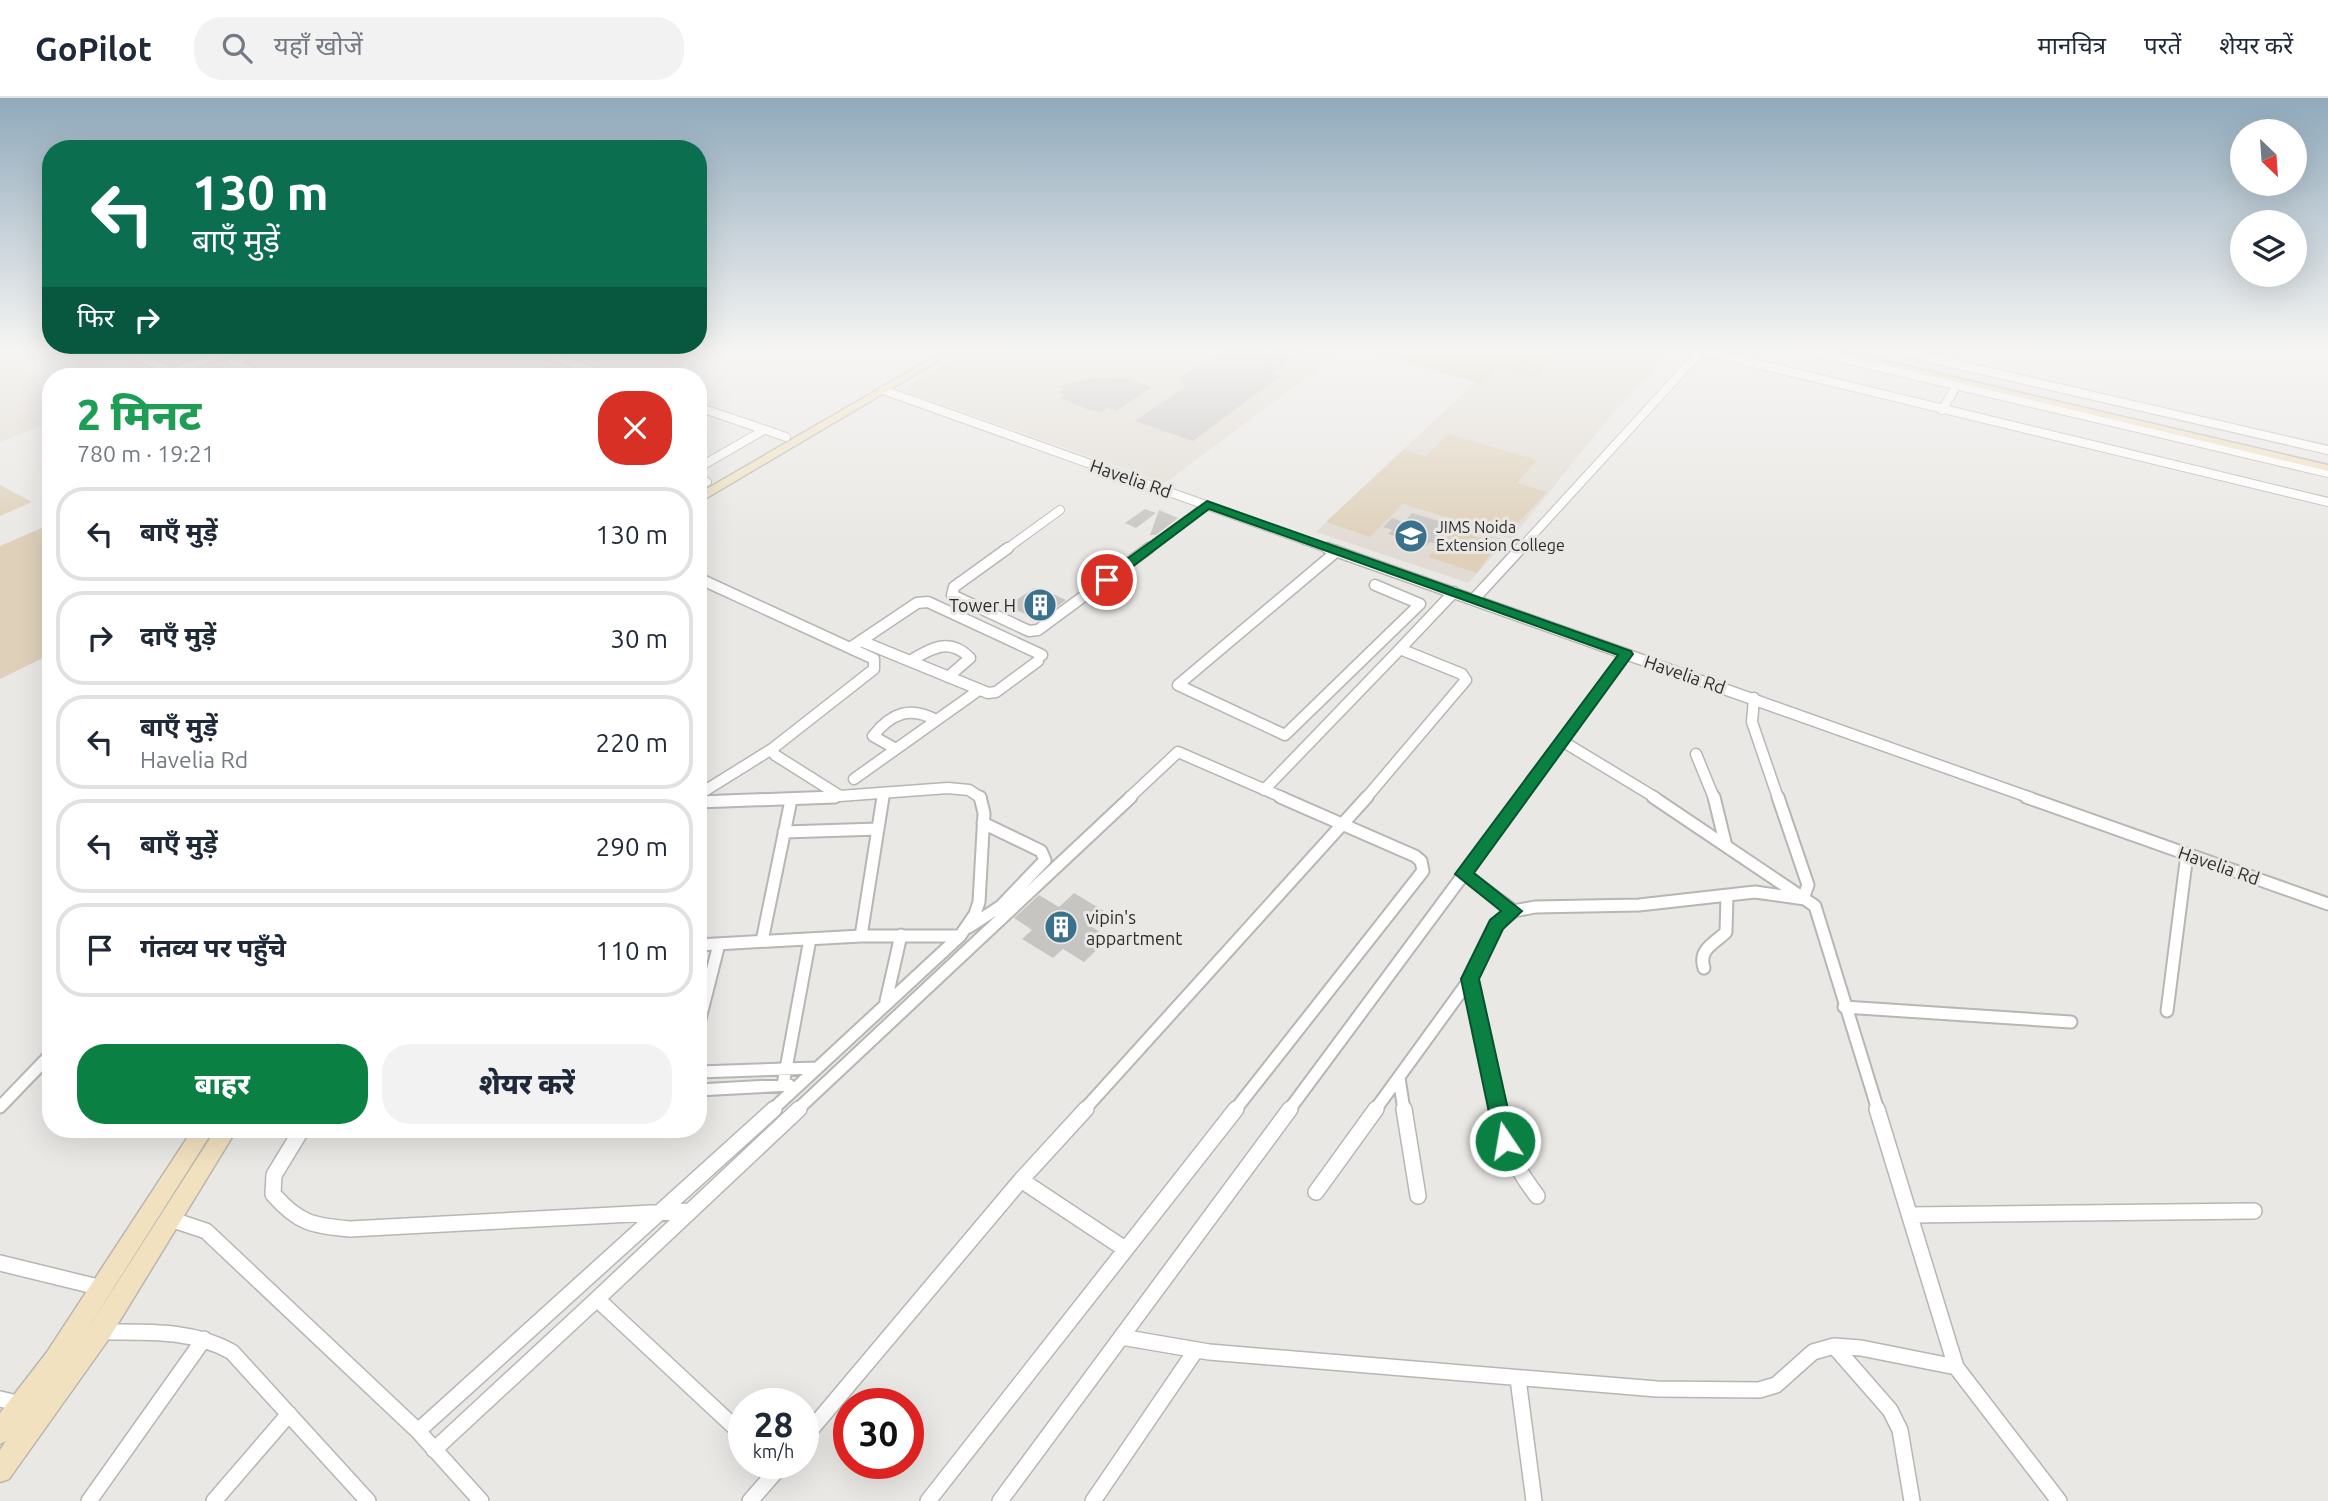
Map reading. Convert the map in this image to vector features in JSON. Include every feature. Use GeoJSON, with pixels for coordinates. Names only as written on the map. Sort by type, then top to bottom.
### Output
{"type":"FeatureCollection","features":[{"type":"Feature","properties":{"kind":"street"},"geometry":{"type":"LineString","coordinates":[[725,416],[786,437]]}},
{"type":"Feature","properties":{"kind":"street"},"geometry":{"type":"LineString","coordinates":[[707,480],[824,416]]}},
{"type":"Feature","properties":{"kind":"street"},"geometry":{"type":"LineString","coordinates":[[707,494],[838,416]]}},
{"type":"Feature","properties":{"kind":"street","name":"Havelia Rd"},"geometry":{"type":"LineString","coordinates":[[958,416],[2328,904]]}},
{"type":"Feature","properties":{"kind":"street"},"geometry":{"type":"LineString","coordinates":[[1474,599],[1642,416]]}},
{"type":"Feature","properties":{"kind":"street"},"geometry":{"type":"LineString","coordinates":[[1969,416],[2328,502]]}},
{"type":"Feature","properties":{"kind":"street"},"geometry":{"type":"LineString","coordinates":[[2093,416],[2328,471]]}},
{"type":"Feature","properties":{"kind":"street"},"geometry":{"type":"LineString","coordinates":[[2102,416],[2328,471]]}},
{"type":"Feature","properties":{"kind":"street"},"geometry":{"type":"LineString","coordinates":[[2142,416],[2328,460]]}},
{"type":"Feature","properties":{"kind":"street"},"geometry":{"type":"LineString","coordinates":[[2183,416],[2328,450]]}},
{"type":"Feature","properties":{"kind":"street"},"geometry":{"type":"LineString","coordinates":[[707,463],[764,430]]}},
{"type":"Feature","properties":{"kind":"street"},"geometry":{"type":"LineString","coordinates":[[1060,510],[954,587],[952,595],[1029,631],[1038,630],[1207,505]]}},
{"type":"Feature","properties":{"kind":"street"},"geometry":{"type":"LineString","coordinates":[[1337,551],[1178,685],[1285,735],[1420,604],[1375,585]]}},
{"type":"Feature","properties":{"kind":"street"},"geometry":{"type":"LineString","coordinates":[[707,582],[874,659],[874,669],[772,749],[707,790]]}},
{"type":"Feature","properties":{"kind":"street"},"geometry":{"type":"LineString","coordinates":[[1264,790],[1454,592]]}},
{"type":"Feature","properties":{"kind":"street"},"geometry":{"type":"LineString","coordinates":[[850,648],[917,603],[928,602],[1040,658],[996,692],[979,690],[861,641]]}},
{"type":"Feature","properties":{"kind":"street"},"geometry":{"type":"LineString","coordinates":[[910,661],[935,645],[949,644],[970,658],[948,677]]}},
{"type":"Feature","properties":{"kind":"street"},"geometry":{"type":"LineString","coordinates":[[819,1420],[1021,1180],[1343,825],[1466,680],[1462,674],[1400,649]]}},
{"type":"Feature","properties":{"kind":"street"},"geometry":{"type":"LineString","coordinates":[[1000,1501],[1626,654]]}},
{"type":"Feature","properties":{"kind":"street"},"geometry":{"type":"LineString","coordinates":[[854,779],[979,690]]}},
{"type":"Feature","properties":{"kind":"street"},"geometry":{"type":"LineString","coordinates":[[1754,698],[1752,722],[1808,885],[1806,898]]}},
{"type":"Feature","properties":{"kind":"street"},"geometry":{"type":"LineString","coordinates":[[895,749],[873,736],[877,729],[903,713],[914,711],[936,720]]}},
{"type":"Feature","properties":{"kind":"street"},"geometry":{"type":"LineString","coordinates":[[1562,741],[1645,791],[1815,906],[1956,1367],[2059,1501]]}},
{"type":"Feature","properties":{"kind":"street"},"geometry":{"type":"LineString","coordinates":[[772,749],[775,755],[840,796]]}},
{"type":"Feature","properties":{"kind":"street"},"geometry":{"type":"LineString","coordinates":[[434,1450],[1178,752],[1415,856],[1421,861],[1423,871],[928,1501]]}},
{"type":"Feature","properties":{"kind":"street"},"geometry":{"type":"LineString","coordinates":[[1696,754],[1719,810],[1726,846]]}},
{"type":"Feature","properties":{"kind":"street"},"geometry":{"type":"LineString","coordinates":[[707,802],[791,800],[966,789],[978,793],[984,800],[979,902],[964,932]]}},
{"type":"Feature","properties":{"kind":"street"},"geometry":{"type":"LineString","coordinates":[[861,936],[884,793]]}},
{"type":"Feature","properties":{"kind":"street"},"geometry":{"type":"LineString","coordinates":[[762,941],[791,800]]}},
{"type":"Feature","properties":{"kind":"street"},"geometry":{"type":"LineString","coordinates":[[418,1431],[662,1212],[791,1085],[816,1068],[964,932],[1001,906],[1045,860],[1041,852],[983,823]]}},
{"type":"Feature","properties":{"kind":"street"},"geometry":{"type":"LineString","coordinates":[[784,832],[878,829]]}},
{"type":"Feature","properties":{"kind":"street"},"geometry":{"type":"LineString","coordinates":[[2167,1011],[2187,854]]}},
{"type":"Feature","properties":{"kind":"street"},"geometry":{"type":"LineString","coordinates":[[1464,874],[1514,911]]}},
{"type":"Feature","properties":{"kind":"street"},"geometry":{"type":"LineString","coordinates":[[1316,1192],[1470,979],[1496,925],[1514,911],[1535,906],[1639,905],[1755,892],[1806,898]]}},
{"type":"Feature","properties":{"kind":"street"},"geometry":{"type":"LineString","coordinates":[[1704,968],[1701,961],[1704,949],[1726,932],[1727,896]]}},
{"type":"Feature","properties":{"kind":"street"},"geometry":{"type":"LineString","coordinates":[[707,945],[964,932]]}},
{"type":"Feature","properties":{"kind":"street"},"geometry":{"type":"LineString","coordinates":[[886,1001],[901,935]]}},
{"type":"Feature","properties":{"kind":"street"},"geometry":{"type":"LineString","coordinates":[[791,1085],[787,1070],[810,939]]}},
{"type":"Feature","properties":{"kind":"street"},"geometry":{"type":"LineString","coordinates":[[707,991],[719,944]]}},
{"type":"Feature","properties":{"kind":"street"},"geometry":{"type":"LineString","coordinates":[[1470,979],[1505,1141],[1515,1167],[1538,1196]]}},
{"type":"Feature","properties":{"kind":"street"},"geometry":{"type":"LineString","coordinates":[[1844,1007],[2071,1022]]}},
{"type":"Feature","properties":{"kind":"street"},"geometry":{"type":"LineString","coordinates":[[0,1107],[42,1063]]}},
{"type":"Feature","properties":{"kind":"street"},"geometry":{"type":"LineString","coordinates":[[707,1072],[816,1068]]}},
{"type":"Feature","properties":{"kind":"street"},"geometry":{"type":"LineString","coordinates":[[1399,1078],[1418,1196]]}},
{"type":"Feature","properties":{"kind":"street"},"geometry":{"type":"LineString","coordinates":[[707,1090],[791,1085]]}},
{"type":"Feature","properties":{"kind":"street"},"geometry":{"type":"LineString","coordinates":[[0,1432],[10,1401],[102,1288],[209,1138]]}},
{"type":"Feature","properties":{"kind":"street"},"geometry":{"type":"LineString","coordinates":[[0,1470],[100,1332],[170,1219],[210,1138]]}},
{"type":"Feature","properties":{"kind":"street"},"geometry":{"type":"LineString","coordinates":[[297,1138],[274,1175],[273,1194],[289,1213],[310,1226],[350,1229],[689,1211]]}},
{"type":"Feature","properties":{"kind":"street"},"geometry":{"type":"LineString","coordinates":[[1021,1180],[1125,1249]]}},
{"type":"Feature","properties":{"kind":"street"},"geometry":{"type":"LineString","coordinates":[[1910,1215],[2254,1211]]}},
{"type":"Feature","properties":{"kind":"street"},"geometry":{"type":"LineString","coordinates":[[170,1219],[206,1231],[418,1431],[481,1501]]}},
{"type":"Feature","properties":{"kind":"street"},"geometry":{"type":"LineString","coordinates":[[0,1264],[102,1288]]}},
{"type":"Feature","properties":{"kind":"street"},"geometry":{"type":"LineString","coordinates":[[597,1299],[728,1421]]}},
{"type":"Feature","properties":{"kind":"street"},"geometry":{"type":"LineString","coordinates":[[100,1332],[161,1332],[218,1342],[232,1352],[368,1501]]}},
{"type":"Feature","properties":{"kind":"street"},"geometry":{"type":"LineString","coordinates":[[1121,1337],[1196,1350],[1518,1379],[1657,1388],[1759,1390],[1776,1385],[1813,1352],[1834,1346],[1861,1348],[1956,1367]]}},
{"type":"Feature","properties":{"kind":"street"},"geometry":{"type":"LineString","coordinates":[[89,1501],[204,1339]]}},
{"type":"Feature","properties":{"kind":"street"},"geometry":{"type":"LineString","coordinates":[[1834,1346],[1890,1410],[1900,1430],[1912,1501]]}},
{"type":"Feature","properties":{"kind":"street"},"geometry":{"type":"LineString","coordinates":[[1093,1501],[1196,1350]]}},
{"type":"Feature","properties":{"kind":"street"},"geometry":{"type":"LineString","coordinates":[[1518,1379],[1534,1501]]}},
{"type":"Feature","properties":{"kind":"street"},"geometry":{"type":"LineString","coordinates":[[473,1382],[491,1397]]}},
{"type":"Feature","properties":{"kind":"street"},"geometry":{"type":"LineString","coordinates":[[214,1501],[289,1414]]}},
{"type":"Feature","properties":{"kind":"street"},"geometry":{"type":"LineString","coordinates":[[750,1501],[767,1479]]}},
{"type":"Feature","properties":{"kind":"shaded area"},"geometry":{"type":"Polygon","coordinates":[[[0,416],[42,416],[42,426],[0,442],[0,416]]]}},
{"type":"Feature","properties":{"kind":"shaded area"},"geometry":{"type":"Polygon","coordinates":[[[976,416],[1254,416],[1165,483],[976,416]]]}},
{"type":"Feature","properties":{"kind":"shaded area"},"geometry":{"type":"Polygon","coordinates":[[[1438,416],[1610,416],[1511,539],[1435,515],[1507,540],[1468,583],[1316,532],[1438,416]]]}},
{"type":"Feature","properties":{"kind":"shaded area"},"geometry":{"type":"Polygon","coordinates":[[[1448,434],[1537,460],[1517,483],[1547,492],[1507,535],[1403,504],[1370,537],[1326,522],[1404,449],[1426,456],[1448,434]]]}},
{"type":"Feature","properties":{"kind":"shaded area"},"geometry":{"type":"Polygon","coordinates":[[[0,485],[32,502],[0,516],[0,485]]]}},
{"type":"Feature","properties":{"kind":"shaded area"},"geometry":{"type":"Polygon","coordinates":[[[42,528],[42,658],[0,679],[0,546],[42,528]]]}},
{"type":"Feature","properties":{"kind":"shaded area"},"geometry":{"type":"Polygon","coordinates":[[[1456,528],[1490,543],[1490,554],[1477,573],[1428,557],[1456,528]]]}},
{"type":"Feature","properties":{"kind":"building"},"geometry":{"type":"Polygon","coordinates":[[[1142,416],[1226,416],[1193,441],[1135,421],[1142,416]]]}},
{"type":"Feature","properties":{"kind":"building"},"geometry":{"type":"Polygon","coordinates":[[[1145,509],[1156,513],[1136,528],[1125,523],[1145,509]]]}},
{"type":"Feature","properties":{"kind":"building"},"geometry":{"type":"Polygon","coordinates":[[[1159,510],[1178,518],[1156,535],[1150,535],[1159,510]]]}},
{"type":"Feature","properties":{"kind":"building","name":"JIMS Noida Extension College"},"geometry":{"type":"Polygon","coordinates":[[[1412,513],[1442,522],[1434,531],[1445,535],[1436,544],[1430,542],[1426,546],[1388,534],[1392,530],[1383,527],[1392,518],[1404,522],[1412,513]]]}},
{"type":"Feature","properties":{"kind":"building","name":"Tower H"},"geometry":{"type":"Polygon","coordinates":[[[1034,588],[1040,588],[1066,600],[1057,607],[1053,605],[1052,611],[1039,620],[1014,609],[1012,603],[1034,588]]]}},
{"type":"Feature","properties":{"kind":"building","name":"vipin's appartment"},"geometry":{"type":"Polygon","coordinates":[[[1074,893],[1104,911],[1089,925],[1109,938],[1084,962],[1063,949],[1053,958],[1022,939],[1032,930],[1014,918],[1039,895],[1059,907],[1074,893]]]}},
{"type":"Feature","properties":{"kind":"place","name":"JIMS Noida Extension College"},"geometry":{"type":"Point","coordinates":[1411,536]}},
{"type":"Feature","properties":{"kind":"place","name":"Tower H"},"geometry":{"type":"Point","coordinates":[1040,605]}},
{"type":"Feature","properties":{"kind":"place","name":"vipin's appartment"},"geometry":{"type":"Point","coordinates":[1061,927]}},
{"type":"Feature","properties":{"kind":"route"},"geometry":{"type":"LineString","coordinates":[[1107,580],[1207,505],[1626,654],[1464,874],[1514,911],[1496,925],[1470,979],[1505,1141]]}}]}
